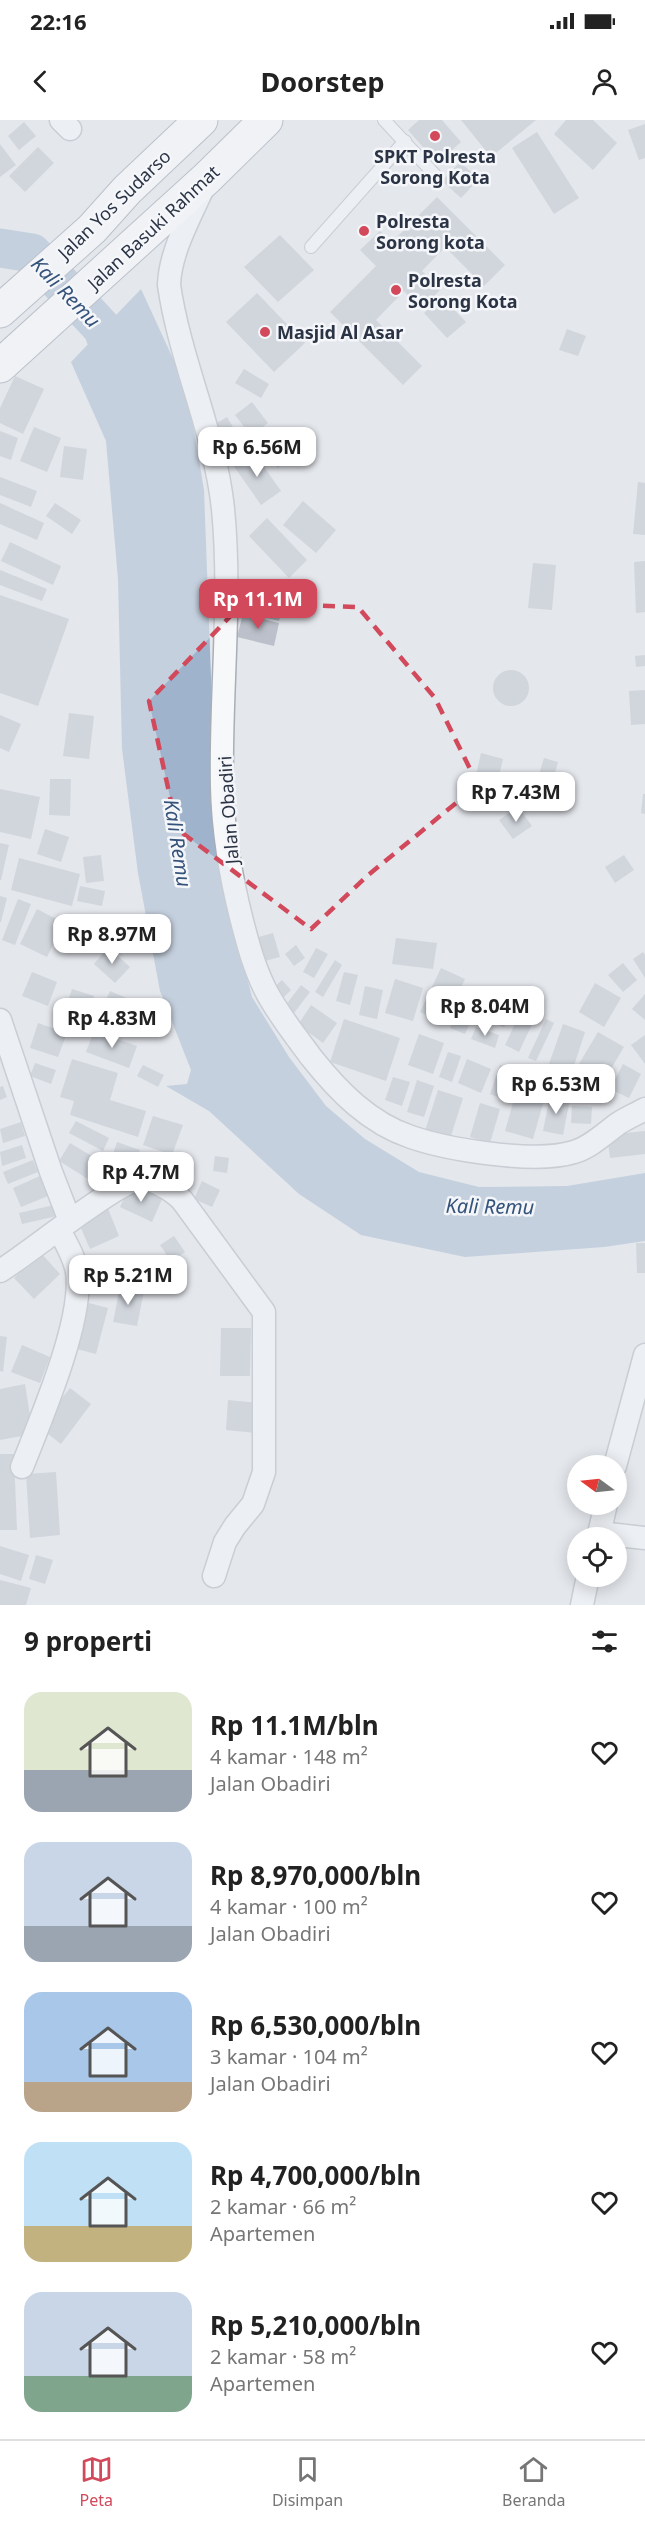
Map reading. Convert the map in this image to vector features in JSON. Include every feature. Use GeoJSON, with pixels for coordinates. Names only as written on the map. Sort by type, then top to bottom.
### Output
{"type":"FeatureCollection","features":[{"type":"Feature","properties":{"kind":"highway","name":"Jalan Yos Sudarso"},"geometry":{"type":"LineString","coordinates":[[0,311],[92,230],[127,190],[201,120]]}},
{"type":"Feature","properties":{"kind":"highway","name":"Jalan Basuki Rahmat"},"geometry":{"type":"LineString","coordinates":[[6,361],[207,178],[266,120]]}},
{"type":"Feature","properties":{"kind":"street","name":"Jalan Obadiri"},"geometry":{"type":"LineString","coordinates":[[207,178],[172,264],[169,285],[202,418],[215,457],[220,485],[226,551],[222,789],[229,852],[238,903],[252,958],[264,988],[293,1034],[323,1072],[360,1110],[392,1131],[430,1144],[475,1153],[546,1156],[574,1152],[594,1142],[621,1122],[645,1109]]}},
{"type":"Feature","properties":{"kind":"street"},"geometry":{"type":"LineString","coordinates":[[0,1020],[76,1267],[77,1294],[68,1340],[22,1467]]}},
{"type":"Feature","properties":{"kind":"street"},"geometry":{"type":"LineString","coordinates":[[0,1271],[64,1226],[128,1184],[140,1179],[174,1193],[182,1200],[264,1312],[264,1473],[253,1504],[225,1542],[214,1576]]}},
{"type":"Feature","properties":{"kind":"street"},"geometry":{"type":"LineString","coordinates":[[618,1455],[645,1355]]}},
{"type":"Feature","properties":{"kind":"street"},"geometry":{"type":"LineString","coordinates":[[627,1537],[645,1538]]}},
{"type":"Feature","properties":{"kind":"street"},"geometry":{"type":"LineString","coordinates":[[582,1605],[586,1587]]}},
{"type":"Feature","properties":{"kind":"lane"},"geometry":{"type":"LineString","coordinates":[[384,120],[437,177]]}},
{"type":"Feature","properties":{"kind":"lane"},"geometry":{"type":"LineString","coordinates":[[311,247],[405,141]]}},
{"type":"Feature","properties":{"kind":"highlighted area"},"geometry":{"type":"Polygon","coordinates":[[[243,603],[358,607],[435,698],[478,785],[367,876],[311,929],[177,829],[149,701],[243,603]]]}},
{"type":"Feature","properties":{"kind":"water"},"geometry":{"type":"Polygon","coordinates":[[[141,289],[187,389],[204,490],[215,783],[233,924],[252,997],[289,1057],[326,1106],[365,1139],[419,1172],[479,1187],[567,1186],[645,1173],[645,1241],[604,1247],[465,1257],[361,1235],[299,1194],[209,1111],[166,1086],[187,1084],[191,1070],[160,991],[138,873],[122,749],[118,579],[106,441],[71,362],[141,289]]]}},
{"type":"Feature","properties":{"kind":"building","name":"SPKT Polresta Sorong Kota"},"geometry":{"type":"Polygon","coordinates":[[[419,120],[442,120],[461,142],[437,163],[408,130],[419,120]]]}},
{"type":"Feature","properties":{"kind":"building"},"geometry":{"type":"Polygon","coordinates":[[[461,120],[536,120],[491,157],[461,120]]]}},
{"type":"Feature","properties":{"kind":"building"},"geometry":{"type":"Polygon","coordinates":[[[566,120],[593,120],[617,143],[593,170],[554,134],[566,120]]]}},
{"type":"Feature","properties":{"kind":"building"},"geometry":{"type":"Polygon","coordinates":[[[24,122],[36,136],[19,150],[8,136],[24,122]]]}},
{"type":"Feature","properties":{"kind":"building"},"geometry":{"type":"Polygon","coordinates":[[[645,124],[645,158],[639,160],[628,130],[645,124]]]}},
{"type":"Feature","properties":{"kind":"building"},"geometry":{"type":"Polygon","coordinates":[[[537,132],[579,198],[554,214],[512,148],[537,132]]]}},
{"type":"Feature","properties":{"kind":"building"},"geometry":{"type":"Polygon","coordinates":[[[0,144],[16,165],[0,177],[0,144]]]}},
{"type":"Feature","properties":{"kind":"building"},"geometry":{"type":"Polygon","coordinates":[[[38,147],[54,163],[25,192],[9,176],[38,147]]]}},
{"type":"Feature","properties":{"kind":"building"},"geometry":{"type":"Polygon","coordinates":[[[460,162],[479,179],[461,198],[442,181],[460,162]]]}},
{"type":"Feature","properties":{"kind":"building","name":"Polresta Sorong Kota"},"geometry":{"type":"Polygon","coordinates":[[[437,197],[505,265],[484,286],[445,247],[422,271],[441,289],[421,309],[404,291],[376,320],[422,366],[403,385],[330,312],[376,266],[360,250],[380,231],[392,242],[437,197]]]}},
{"type":"Feature","properties":{"kind":"building"},"geometry":{"type":"Polygon","coordinates":[[[280,235],[314,270],[278,302],[244,267],[280,235]]]}},
{"type":"Feature","properties":{"kind":"building","name":"Masjid Al Asar"},"geometry":{"type":"Polygon","coordinates":[[[257,293],[305,343],[274,372],[226,322],[257,293]]]}},
{"type":"Feature","properties":{"kind":"building"},"geometry":{"type":"Polygon","coordinates":[[[442,297],[466,322],[447,338],[424,313],[442,297]]]}},
{"type":"Feature","properties":{"kind":"building"},"geometry":{"type":"Polygon","coordinates":[[[567,329],[586,336],[578,356],[559,350],[567,329]]]}},
{"type":"Feature","properties":{"kind":"building"},"geometry":{"type":"Polygon","coordinates":[[[244,369],[269,384],[261,398],[235,383],[244,369]]]}},
{"type":"Feature","properties":{"kind":"building"},"geometry":{"type":"Polygon","coordinates":[[[15,376],[44,389],[23,434],[0,423],[0,408],[15,376]]]}},
{"type":"Feature","properties":{"kind":"building"},"geometry":{"type":"Polygon","coordinates":[[[252,402],[268,423],[251,436],[235,415],[252,402]]]}},
{"type":"Feature","properties":{"kind":"building"},"geometry":{"type":"Polygon","coordinates":[[[227,417],[240,439],[221,450],[208,428],[227,417]]]}},
{"type":"Feature","properties":{"kind":"building"},"geometry":{"type":"Polygon","coordinates":[[[34,427],[61,438],[47,472],[20,461],[34,427]]]}},
{"type":"Feature","properties":{"kind":"building"},"geometry":{"type":"Polygon","coordinates":[[[0,431],[18,438],[11,460],[0,456],[0,431]]]}},
{"type":"Feature","properties":{"kind":"building"},"geometry":{"type":"Polygon","coordinates":[[[279,433],[297,450],[278,468],[261,450],[279,433]]]}},
{"type":"Feature","properties":{"kind":"building"},"geometry":{"type":"Polygon","coordinates":[[[64,446],[87,449],[83,480],[60,477],[64,446]]]}},
{"type":"Feature","properties":{"kind":"building"},"geometry":{"type":"Polygon","coordinates":[[[253,451],[281,491],[261,505],[233,465],[253,451]]]}},
{"type":"Feature","properties":{"kind":"building"},"geometry":{"type":"Polygon","coordinates":[[[0,477],[37,491],[31,507],[0,495],[0,477]]]}},
{"type":"Feature","properties":{"kind":"building"},"geometry":{"type":"Polygon","coordinates":[[[638,482],[645,483],[645,535],[633,534],[638,482]]]}},
{"type":"Feature","properties":{"kind":"building"},"geometry":{"type":"Polygon","coordinates":[[[303,501],[336,530],[316,553],[283,525],[303,501]]]}},
{"type":"Feature","properties":{"kind":"building"},"geometry":{"type":"Polygon","coordinates":[[[0,503],[44,523],[37,540],[0,524],[0,503]]]}},
{"type":"Feature","properties":{"kind":"building"},"geometry":{"type":"Polygon","coordinates":[[[55,503],[81,520],[72,534],[46,516],[55,503]]]}},
{"type":"Feature","properties":{"kind":"building"},"geometry":{"type":"Polygon","coordinates":[[[267,518],[307,560],[289,578],[249,536],[267,518]]]}},
{"type":"Feature","properties":{"kind":"building"},"geometry":{"type":"Polygon","coordinates":[[[10,542],[61,566],[53,585],[1,561],[10,542]]]}},
{"type":"Feature","properties":{"kind":"building"},"geometry":{"type":"Polygon","coordinates":[[[645,561],[645,612],[636,613],[634,562],[645,561]]]}},
{"type":"Feature","properties":{"kind":"building"},"geometry":{"type":"Polygon","coordinates":[[[533,563],[556,565],[552,610],[528,608],[533,563]]]}},
{"type":"Feature","properties":{"kind":"building"},"geometry":{"type":"Polygon","coordinates":[[[0,570],[47,589],[42,601],[0,585],[0,570]]]}},
{"type":"Feature","properties":{"kind":"building"},"geometry":{"type":"Polygon","coordinates":[[[249,589],[285,598],[279,621],[243,612],[249,589]]]}},
{"type":"Feature","properties":{"kind":"building"},"geometry":{"type":"Polygon","coordinates":[[[0,595],[69,619],[38,706],[0,693],[0,595]]]}},
{"type":"Feature","properties":{"kind":"building"},"geometry":{"type":"Polygon","coordinates":[[[243,614],[279,623],[274,646],[237,637],[243,614]]]}},
{"type":"Feature","properties":{"kind":"building"},"geometry":{"type":"Polygon","coordinates":[[[645,655],[645,666],[636,667],[635,656],[645,655]]]}},
{"type":"Feature","properties":{"kind":"building"},"geometry":{"type":"Polygon","coordinates":[[[511,670],[524,675],[529,688],[524,701],[511,706],[498,701],[493,688],[498,675],[511,670]]]}},
{"type":"Feature","properties":{"kind":"building"},"geometry":{"type":"Polygon","coordinates":[[[645,690],[645,724],[631,725],[629,691],[645,690]]]}},
{"type":"Feature","properties":{"kind":"building"},"geometry":{"type":"Polygon","coordinates":[[[69,713],[94,716],[89,759],[63,756],[69,713]]]}},
{"type":"Feature","properties":{"kind":"building"},"geometry":{"type":"Polygon","coordinates":[[[0,715],[21,724],[9,752],[0,748],[0,715]]]}},
{"type":"Feature","properties":{"kind":"building"},"geometry":{"type":"Polygon","coordinates":[[[481,753],[503,759],[496,789],[474,784],[481,753]]]}},
{"type":"Feature","properties":{"kind":"building"},"geometry":{"type":"Polygon","coordinates":[[[544,758],[558,762],[551,788],[536,784],[544,758]]]}},
{"type":"Feature","properties":{"kind":"building"},"geometry":{"type":"Polygon","coordinates":[[[50,779],[71,779],[70,816],[49,815],[50,779]]]}},
{"type":"Feature","properties":{"kind":"building"},"geometry":{"type":"Polygon","coordinates":[[[0,789],[40,797],[31,839],[0,832],[0,789]]]}},
{"type":"Feature","properties":{"kind":"building"},"geometry":{"type":"Polygon","coordinates":[[[643,794],[645,794],[645,814],[641,813],[643,794]]]}},
{"type":"Feature","properties":{"kind":"building"},"geometry":{"type":"Polygon","coordinates":[[[518,807],[532,826],[513,839],[499,820],[518,807]]]}},
{"type":"Feature","properties":{"kind":"building"},"geometry":{"type":"Polygon","coordinates":[[[45,829],[69,837],[61,862],[37,854],[45,829]]]}},
{"type":"Feature","properties":{"kind":"building"},"geometry":{"type":"Polygon","coordinates":[[[0,843],[9,845],[1,880],[0,880],[0,843]]]}},
{"type":"Feature","properties":{"kind":"building"},"geometry":{"type":"Polygon","coordinates":[[[101,855],[104,881],[86,883],[83,857],[101,855]]]}},
{"type":"Feature","properties":{"kind":"building"},"geometry":{"type":"Polygon","coordinates":[[[624,855],[634,870],[615,883],[605,867],[624,855]]]}},
{"type":"Feature","properties":{"kind":"building"},"geometry":{"type":"Polygon","coordinates":[[[19,858],[80,874],[72,906],[11,890],[19,858]]]}},
{"type":"Feature","properties":{"kind":"building"},"geometry":{"type":"Polygon","coordinates":[[[80,886],[105,891],[102,906],[77,901],[80,886]]]}},
{"type":"Feature","properties":{"kind":"building"},"geometry":{"type":"Polygon","coordinates":[[[0,896],[7,898],[1,922],[0,922],[0,896]]]}},
{"type":"Feature","properties":{"kind":"building"},"geometry":{"type":"Polygon","coordinates":[[[18,899],[31,904],[15,945],[2,940],[18,899]]]}},
{"type":"Feature","properties":{"kind":"building"},"geometry":{"type":"Polygon","coordinates":[[[37,909],[64,923],[47,957],[20,944],[37,909]]]}},
{"type":"Feature","properties":{"kind":"building"},"geometry":{"type":"Polygon","coordinates":[[[273,933],[280,957],[261,962],[255,938],[273,933]]]}},
{"type":"Feature","properties":{"kind":"building"},"geometry":{"type":"Polygon","coordinates":[[[396,938],[437,943],[433,969],[392,964],[396,938]]]}},
{"type":"Feature","properties":{"kind":"building"},"geometry":{"type":"Polygon","coordinates":[[[296,945],[305,958],[294,966],[285,954],[296,945]]]}},
{"type":"Feature","properties":{"kind":"building"},"geometry":{"type":"Polygon","coordinates":[[[108,947],[130,967],[115,983],[94,964],[108,947]]]}},
{"type":"Feature","properties":{"kind":"building"},"geometry":{"type":"Polygon","coordinates":[[[316,948],[328,954],[314,978],[303,972],[316,948]]]}},
{"type":"Feature","properties":{"kind":"building"},"geometry":{"type":"Polygon","coordinates":[[[643,952],[645,955],[645,978],[633,959],[643,952]]]}},
{"type":"Feature","properties":{"kind":"building"},"geometry":{"type":"Polygon","coordinates":[[[335,960],[342,965],[323,997],[315,992],[335,960]]]}},
{"type":"Feature","properties":{"kind":"building"},"geometry":{"type":"Polygon","coordinates":[[[623,963],[637,980],[623,992],[608,975],[623,963]]]}},
{"type":"Feature","properties":{"kind":"building"},"geometry":{"type":"Polygon","coordinates":[[[441,968],[465,979],[443,1024],[420,1012],[441,968]]]}},
{"type":"Feature","properties":{"kind":"building"},"geometry":{"type":"Polygon","coordinates":[[[32,972],[57,982],[48,1006],[22,996],[32,972]]]}},
{"type":"Feature","properties":{"kind":"building"},"geometry":{"type":"Polygon","coordinates":[[[344,972],[358,975],[350,1005],[336,1001],[344,972]]]}},
{"type":"Feature","properties":{"kind":"building"},"geometry":{"type":"Polygon","coordinates":[[[395,979],[423,988],[413,1021],[385,1013],[395,979]]]}},
{"type":"Feature","properties":{"kind":"building"},"geometry":{"type":"Polygon","coordinates":[[[282,980],[291,990],[281,1000],[271,990],[282,980]]]}},
{"type":"Feature","properties":{"kind":"building"},"geometry":{"type":"Polygon","coordinates":[[[595,983],[621,998],[604,1027],[579,1012],[595,983]]]}},
{"type":"Feature","properties":{"kind":"building"},"geometry":{"type":"Polygon","coordinates":[[[301,985],[310,992],[291,1017],[282,1010],[301,985]]]}},
{"type":"Feature","properties":{"kind":"building"},"geometry":{"type":"Polygon","coordinates":[[[365,986],[383,990],[377,1019],[359,1015],[365,986]]]}},
{"type":"Feature","properties":{"kind":"building"},"geometry":{"type":"Polygon","coordinates":[[[72,989],[94,996],[85,1024],[63,1017],[72,989]]]}},
{"type":"Feature","properties":{"kind":"building"},"geometry":{"type":"Polygon","coordinates":[[[110,991],[143,1005],[132,1030],[99,1016],[110,991]]]}},
{"type":"Feature","properties":{"kind":"building"},"geometry":{"type":"Polygon","coordinates":[[[466,991],[481,998],[465,1034],[450,1028],[466,991]]]}},
{"type":"Feature","properties":{"kind":"building"},"geometry":{"type":"Polygon","coordinates":[[[645,994],[645,1020],[632,1009],[645,994]]]}},
{"type":"Feature","properties":{"kind":"building"},"geometry":{"type":"Polygon","coordinates":[[[498,1001],[512,1006],[504,1027],[491,1023],[498,1001]]]}},
{"type":"Feature","properties":{"kind":"building"},"geometry":{"type":"Polygon","coordinates":[[[311,1005],[337,1023],[323,1043],[298,1025],[311,1005]]]}},
{"type":"Feature","properties":{"kind":"building"},"geometry":{"type":"Polygon","coordinates":[[[521,1011],[535,1018],[519,1052],[505,1045],[521,1011]]]}},
{"type":"Feature","properties":{"kind":"building"},"geometry":{"type":"Polygon","coordinates":[[[344,1019],[400,1038],[386,1081],[330,1062],[344,1019]]]}},
{"type":"Feature","properties":{"kind":"building"},"geometry":{"type":"Polygon","coordinates":[[[546,1019],[554,1023],[536,1061],[528,1058],[546,1019]]]}},
{"type":"Feature","properties":{"kind":"building"},"geometry":{"type":"Polygon","coordinates":[[[38,1023],[67,1033],[58,1057],[30,1048],[38,1023]]]}},
{"type":"Feature","properties":{"kind":"building"},"geometry":{"type":"Polygon","coordinates":[[[563,1024],[585,1032],[572,1072],[549,1064],[563,1024]]]}},
{"type":"Feature","properties":{"kind":"building"},"geometry":{"type":"Polygon","coordinates":[[[476,1027],[499,1035],[495,1048],[471,1039],[476,1027]]]}},
{"type":"Feature","properties":{"kind":"building"},"geometry":{"type":"Polygon","coordinates":[[[94,1031],[137,1046],[129,1068],[86,1052],[94,1031]]]}},
{"type":"Feature","properties":{"kind":"building"},"geometry":{"type":"Polygon","coordinates":[[[598,1032],[624,1047],[602,1084],[576,1069],[598,1032]]]}},
{"type":"Feature","properties":{"kind":"building"},"geometry":{"type":"Polygon","coordinates":[[[419,1034],[444,1043],[433,1074],[408,1065],[419,1034]]]}},
{"type":"Feature","properties":{"kind":"building"},"geometry":{"type":"Polygon","coordinates":[[[645,1035],[645,1064],[631,1045],[645,1035]]]}},
{"type":"Feature","properties":{"kind":"building"},"geometry":{"type":"Polygon","coordinates":[[[448,1052],[461,1056],[452,1082],[439,1077],[448,1052]]]}},
{"type":"Feature","properties":{"kind":"building"},"geometry":{"type":"Polygon","coordinates":[[[72,1059],[118,1073],[110,1100],[146,1111],[138,1137],[70,1115],[74,1101],[60,1097],[72,1059]]]}},
{"type":"Feature","properties":{"kind":"building"},"geometry":{"type":"Polygon","coordinates":[[[467,1059],[491,1069],[481,1093],[458,1083],[467,1059]]]}},
{"type":"Feature","properties":{"kind":"building"},"geometry":{"type":"Polygon","coordinates":[[[35,1063],[56,1070],[51,1084],[30,1076],[35,1063]]]}},
{"type":"Feature","properties":{"kind":"building"},"geometry":{"type":"Polygon","coordinates":[[[623,1064],[641,1074],[629,1098],[610,1089],[623,1064]]]}},
{"type":"Feature","properties":{"kind":"building"},"geometry":{"type":"Polygon","coordinates":[[[143,1065],[164,1075],[158,1087],[137,1076],[143,1065]]]}},
{"type":"Feature","properties":{"kind":"building"},"geometry":{"type":"Polygon","coordinates":[[[500,1065],[516,1071],[506,1100],[490,1094],[500,1065]]]}},
{"type":"Feature","properties":{"kind":"building"},"geometry":{"type":"Polygon","coordinates":[[[393,1077],[410,1082],[402,1106],[385,1100],[393,1077]]]}},
{"type":"Feature","properties":{"kind":"building"},"geometry":{"type":"Polygon","coordinates":[[[417,1080],[434,1086],[424,1117],[407,1112],[417,1080]]]}},
{"type":"Feature","properties":{"kind":"building"},"geometry":{"type":"Polygon","coordinates":[[[519,1082],[547,1090],[533,1139],[505,1131],[519,1082]]]}},
{"type":"Feature","properties":{"kind":"building"},"geometry":{"type":"Polygon","coordinates":[[[3,1086],[7,1097],[0,1100],[0,1087],[3,1086]]]}},
{"type":"Feature","properties":{"kind":"building"},"geometry":{"type":"Polygon","coordinates":[[[438,1090],[463,1098],[450,1139],[425,1131],[438,1090]]]}},
{"type":"Feature","properties":{"kind":"building"},"geometry":{"type":"Polygon","coordinates":[[[550,1095],[570,1099],[563,1135],[543,1131],[550,1095]]]}},
{"type":"Feature","properties":{"kind":"building"},"geometry":{"type":"Polygon","coordinates":[[[480,1103],[500,1109],[490,1143],[470,1137],[480,1103]]]}},
{"type":"Feature","properties":{"kind":"building"},"geometry":{"type":"Polygon","coordinates":[[[572,1106],[592,1107],[591,1124],[571,1123],[572,1106]]]}},
{"type":"Feature","properties":{"kind":"building"},"geometry":{"type":"Polygon","coordinates":[[[153,1116],[183,1125],[172,1155],[143,1145],[153,1116]]]}},
{"type":"Feature","properties":{"kind":"building"},"geometry":{"type":"Polygon","coordinates":[[[76,1121],[109,1138],[103,1151],[69,1133],[76,1121]]]}},
{"type":"Feature","properties":{"kind":"building"},"geometry":{"type":"Polygon","coordinates":[[[21,1122],[25,1136],[3,1143],[0,1129],[21,1122]]]}},
{"type":"Feature","properties":{"kind":"building"},"geometry":{"type":"Polygon","coordinates":[[[645,1131],[645,1154],[610,1158],[607,1135],[645,1131]]]}},
{"type":"Feature","properties":{"kind":"building"},"geometry":{"type":"Polygon","coordinates":[[[117,1142],[140,1150],[135,1165],[112,1157],[117,1142]]]}},
{"type":"Feature","properties":{"kind":"building"},"geometry":{"type":"Polygon","coordinates":[[[70,1143],[100,1161],[88,1179],[59,1161],[70,1143]]]}},
{"type":"Feature","properties":{"kind":"building"},"geometry":{"type":"Polygon","coordinates":[[[22,1145],[26,1158],[2,1166],[0,1152],[22,1145]]]}},
{"type":"Feature","properties":{"kind":"building"},"geometry":{"type":"Polygon","coordinates":[[[215,1156],[229,1158],[227,1173],[213,1171],[215,1156]]]}},
{"type":"Feature","properties":{"kind":"building"},"geometry":{"type":"Polygon","coordinates":[[[33,1160],[38,1172],[8,1184],[3,1172],[33,1160]]]}},
{"type":"Feature","properties":{"kind":"building"},"geometry":{"type":"Polygon","coordinates":[[[40,1176],[48,1196],[21,1207],[13,1188],[40,1176]]]}},
{"type":"Feature","properties":{"kind":"building"},"geometry":{"type":"Polygon","coordinates":[[[202,1181],[220,1190],[212,1207],[194,1199],[202,1181]]]}},
{"type":"Feature","properties":{"kind":"building"},"geometry":{"type":"Polygon","coordinates":[[[130,1185],[162,1199],[152,1222],[120,1207],[130,1185]]]}},
{"type":"Feature","properties":{"kind":"building"},"geometry":{"type":"Polygon","coordinates":[[[54,1205],[57,1216],[22,1224],[19,1213],[54,1205]]]}},
{"type":"Feature","properties":{"kind":"building"},"geometry":{"type":"Polygon","coordinates":[[[107,1206],[119,1236],[90,1249],[77,1219],[107,1206]]]}},
{"type":"Feature","properties":{"kind":"building"},"geometry":{"type":"Polygon","coordinates":[[[174,1236],[185,1252],[171,1261],[160,1245],[174,1236]]]}},
{"type":"Feature","properties":{"kind":"building"},"geometry":{"type":"Polygon","coordinates":[[[636,1243],[645,1243],[645,1273],[637,1273],[636,1243]]]}},
{"type":"Feature","properties":{"kind":"building"},"geometry":{"type":"Polygon","coordinates":[[[40,1252],[60,1274],[34,1299],[14,1278],[40,1252]]]}},
{"type":"Feature","properties":{"kind":"building"},"geometry":{"type":"Polygon","coordinates":[[[120,1287],[144,1291],[137,1326],[113,1322],[120,1287]]]}},
{"type":"Feature","properties":{"kind":"building"},"geometry":{"type":"Polygon","coordinates":[[[85,1302],[108,1308],[96,1354],[73,1348],[85,1302]]]}},
{"type":"Feature","properties":{"kind":"building"},"geometry":{"type":"Polygon","coordinates":[[[221,1328],[251,1328],[250,1376],[220,1376],[221,1328]]]}},
{"type":"Feature","properties":{"kind":"building"},"geometry":{"type":"Polygon","coordinates":[[[0,1336],[7,1337],[3,1372],[0,1371],[0,1336]]]}},
{"type":"Feature","properties":{"kind":"building"},"geometry":{"type":"Polygon","coordinates":[[[22,1345],[50,1357],[40,1383],[11,1372],[22,1345]]]}},
{"type":"Feature","properties":{"kind":"building"},"geometry":{"type":"Polygon","coordinates":[[[25,1384],[33,1434],[0,1440],[0,1389],[25,1384]]]}},
{"type":"Feature","properties":{"kind":"building"},"geometry":{"type":"Polygon","coordinates":[[[70,1388],[91,1404],[61,1444],[39,1427],[70,1388]]]}},
{"type":"Feature","properties":{"kind":"building"},"geometry":{"type":"Polygon","coordinates":[[[228,1400],[259,1403],[256,1433],[226,1430],[228,1400]]]}},
{"type":"Feature","properties":{"kind":"building"},"geometry":{"type":"Polygon","coordinates":[[[0,1454],[14,1454],[17,1530],[0,1530],[0,1454]]]}},
{"type":"Feature","properties":{"kind":"building"},"geometry":{"type":"Polygon","coordinates":[[[56,1472],[60,1535],[30,1538],[26,1474],[56,1472]]]}},
{"type":"Feature","properties":{"kind":"building"},"geometry":{"type":"Polygon","coordinates":[[[0,1546],[29,1555],[21,1581],[0,1574],[0,1546]]]}},
{"type":"Feature","properties":{"kind":"building"},"geometry":{"type":"Polygon","coordinates":[[[36,1555],[53,1560],[45,1584],[29,1579],[36,1555]]]}},
{"type":"Feature","properties":{"kind":"building"},"geometry":{"type":"Polygon","coordinates":[[[0,1580],[31,1588],[26,1605],[0,1605],[0,1580]]]}},
{"type":"Feature","properties":{"kind":"waterway","name":"Kali Remu"},"geometry":{"type":"LineString","coordinates":[[0,248],[32,253],[103,329],[120,380]]}},
{"type":"Feature","properties":{"kind":"place","name":"SPKT Polresta Sorong Kota"},"geometry":{"type":"Point","coordinates":[435,136]}},
{"type":"Feature","properties":{"kind":"place","name":"Polresta Sorong kota"},"geometry":{"type":"Point","coordinates":[364,231]}},
{"type":"Feature","properties":{"kind":"place","name":"Polresta Sorong Kota"},"geometry":{"type":"Point","coordinates":[396,290]}},
{"type":"Feature","properties":{"kind":"place","name":"Masjid Al Asar"},"geometry":{"type":"Point","coordinates":[265,332]}}]}
